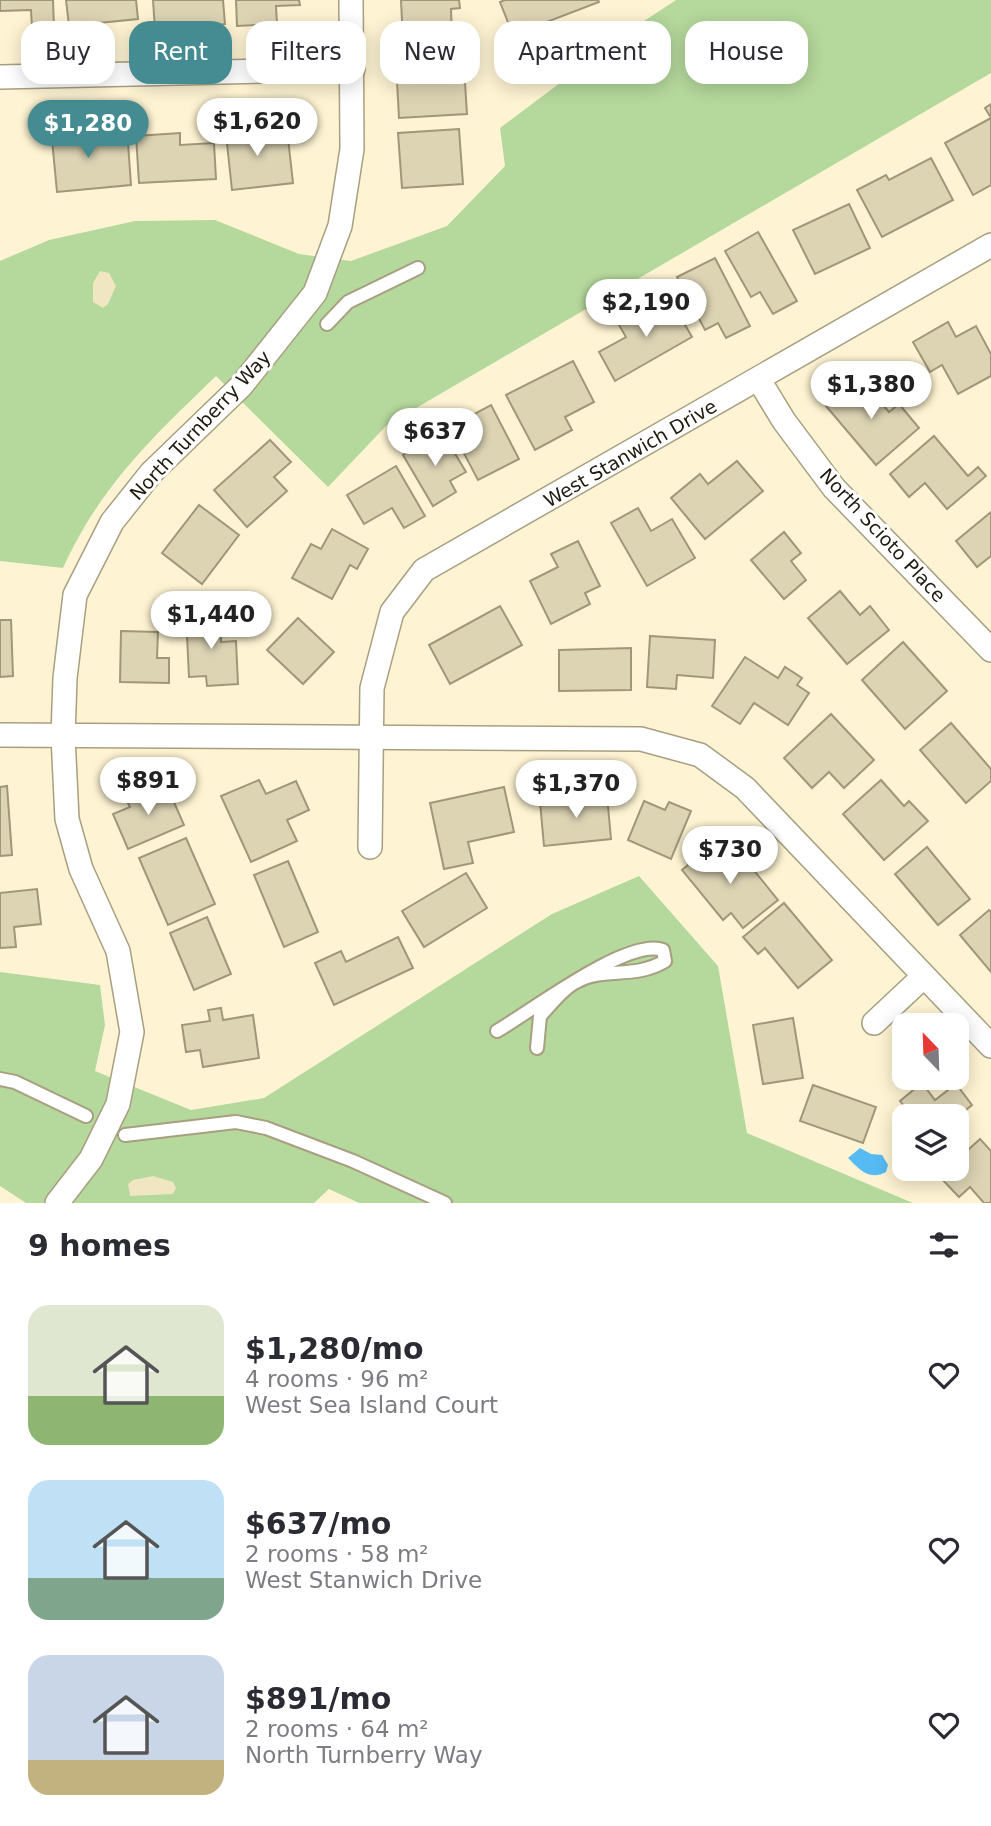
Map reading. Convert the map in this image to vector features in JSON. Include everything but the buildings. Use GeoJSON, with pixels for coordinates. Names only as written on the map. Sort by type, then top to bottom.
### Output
{"type":"FeatureCollection","features":[{"type":"Feature","properties":{"kind":"street","name":"North Turnberry Way"},"geometry":{"type":"LineString","coordinates":[[351,0],[352,21]]}},
{"type":"Feature","properties":{"kind":"street"},"geometry":{"type":"LineString","coordinates":[[0,77],[246,71]]}},
{"type":"Feature","properties":{"kind":"street","name":"North Turnberry Way"},"geometry":{"type":"LineString","coordinates":[[57,1203],[91,1159],[118,1104],[132,1032],[118,951],[81,869],[67,820],[63,736],[65,678],[75,595],[112,523],[151,473],[241,386],[314,293],[340,226],[352,149],[353,84]]}},
{"type":"Feature","properties":{"kind":"street","name":"West Stanwich Drive"},"geometry":{"type":"LineString","coordinates":[[370,847],[372,688],[392,612],[424,570],[991,245]]}},
{"type":"Feature","properties":{"kind":"street","name":"North Scioto Place"},"geometry":{"type":"LineString","coordinates":[[759,380],[784,421],[834,488],[991,650]]}},
{"type":"Feature","properties":{"kind":"street"},"geometry":{"type":"LineString","coordinates":[[0,735],[641,739],[700,755],[745,788],[991,1046]]}},
{"type":"Feature","properties":{"kind":"street"},"geometry":{"type":"LineString","coordinates":[[874,1023],[923,977]]}},
{"type":"Feature","properties":{"kind":"lane"},"geometry":{"type":"LineString","coordinates":[[327,324],[348,302],[418,268]]}},
{"type":"Feature","properties":{"kind":"lane"},"geometry":{"type":"LineString","coordinates":[[497,1031],[537,1008],[576,979],[617,959],[655,947],[663,950],[665,961],[653,968],[633,974],[590,976],[574,983],[540,1016],[537,1048]]}},
{"type":"Feature","properties":{"kind":"lane"},"geometry":{"type":"LineString","coordinates":[[0,1079],[15,1082],[86,1116]]}},
{"type":"Feature","properties":{"kind":"lane"},"geometry":{"type":"LineString","coordinates":[[125,1135],[236,1122],[266,1128],[353,1161],[445,1203]]}},
{"type":"Feature","properties":{"kind":"green space"},"geometry":{"type":"Polygon","coordinates":[[[676,0],[991,0],[991,73],[387,425],[328,487],[216,376],[149,442],[111,487],[78,538],[63,568],[0,561],[0,261],[49,240],[135,221],[215,220],[299,254],[351,261],[447,226],[505,166],[500,128],[559,84],[671,84],[671,21],[644,21],[676,0]]]}},
{"type":"Feature","properties":{"kind":"green space"},"geometry":{"type":"Polygon","coordinates":[[[639,876],[718,966],[747,1133],[913,1203],[359,1203],[329,1189],[314,1203],[26,1203],[0,1186],[0,972],[100,985],[105,1025],[95,1071],[191,1110],[264,1098],[552,914],[639,876]]]}},
{"type":"Feature","properties":{"kind":"sand"},"geometry":{"type":"Polygon","coordinates":[[[100,271],[109,273],[116,286],[108,304],[103,308],[93,302],[93,283],[100,271]]]}},
{"type":"Feature","properties":{"kind":"sand"},"geometry":{"type":"Polygon","coordinates":[[[153,1176],[173,1182],[176,1188],[173,1194],[130,1196],[128,1184],[133,1180],[153,1176]]]}},
{"type":"Feature","properties":{"kind":"water"},"geometry":{"type":"Polygon","coordinates":[[[860,1148],[871,1154],[882,1155],[888,1165],[886,1172],[869,1174],[856,1166],[848,1158],[860,1148]]]}}]}
